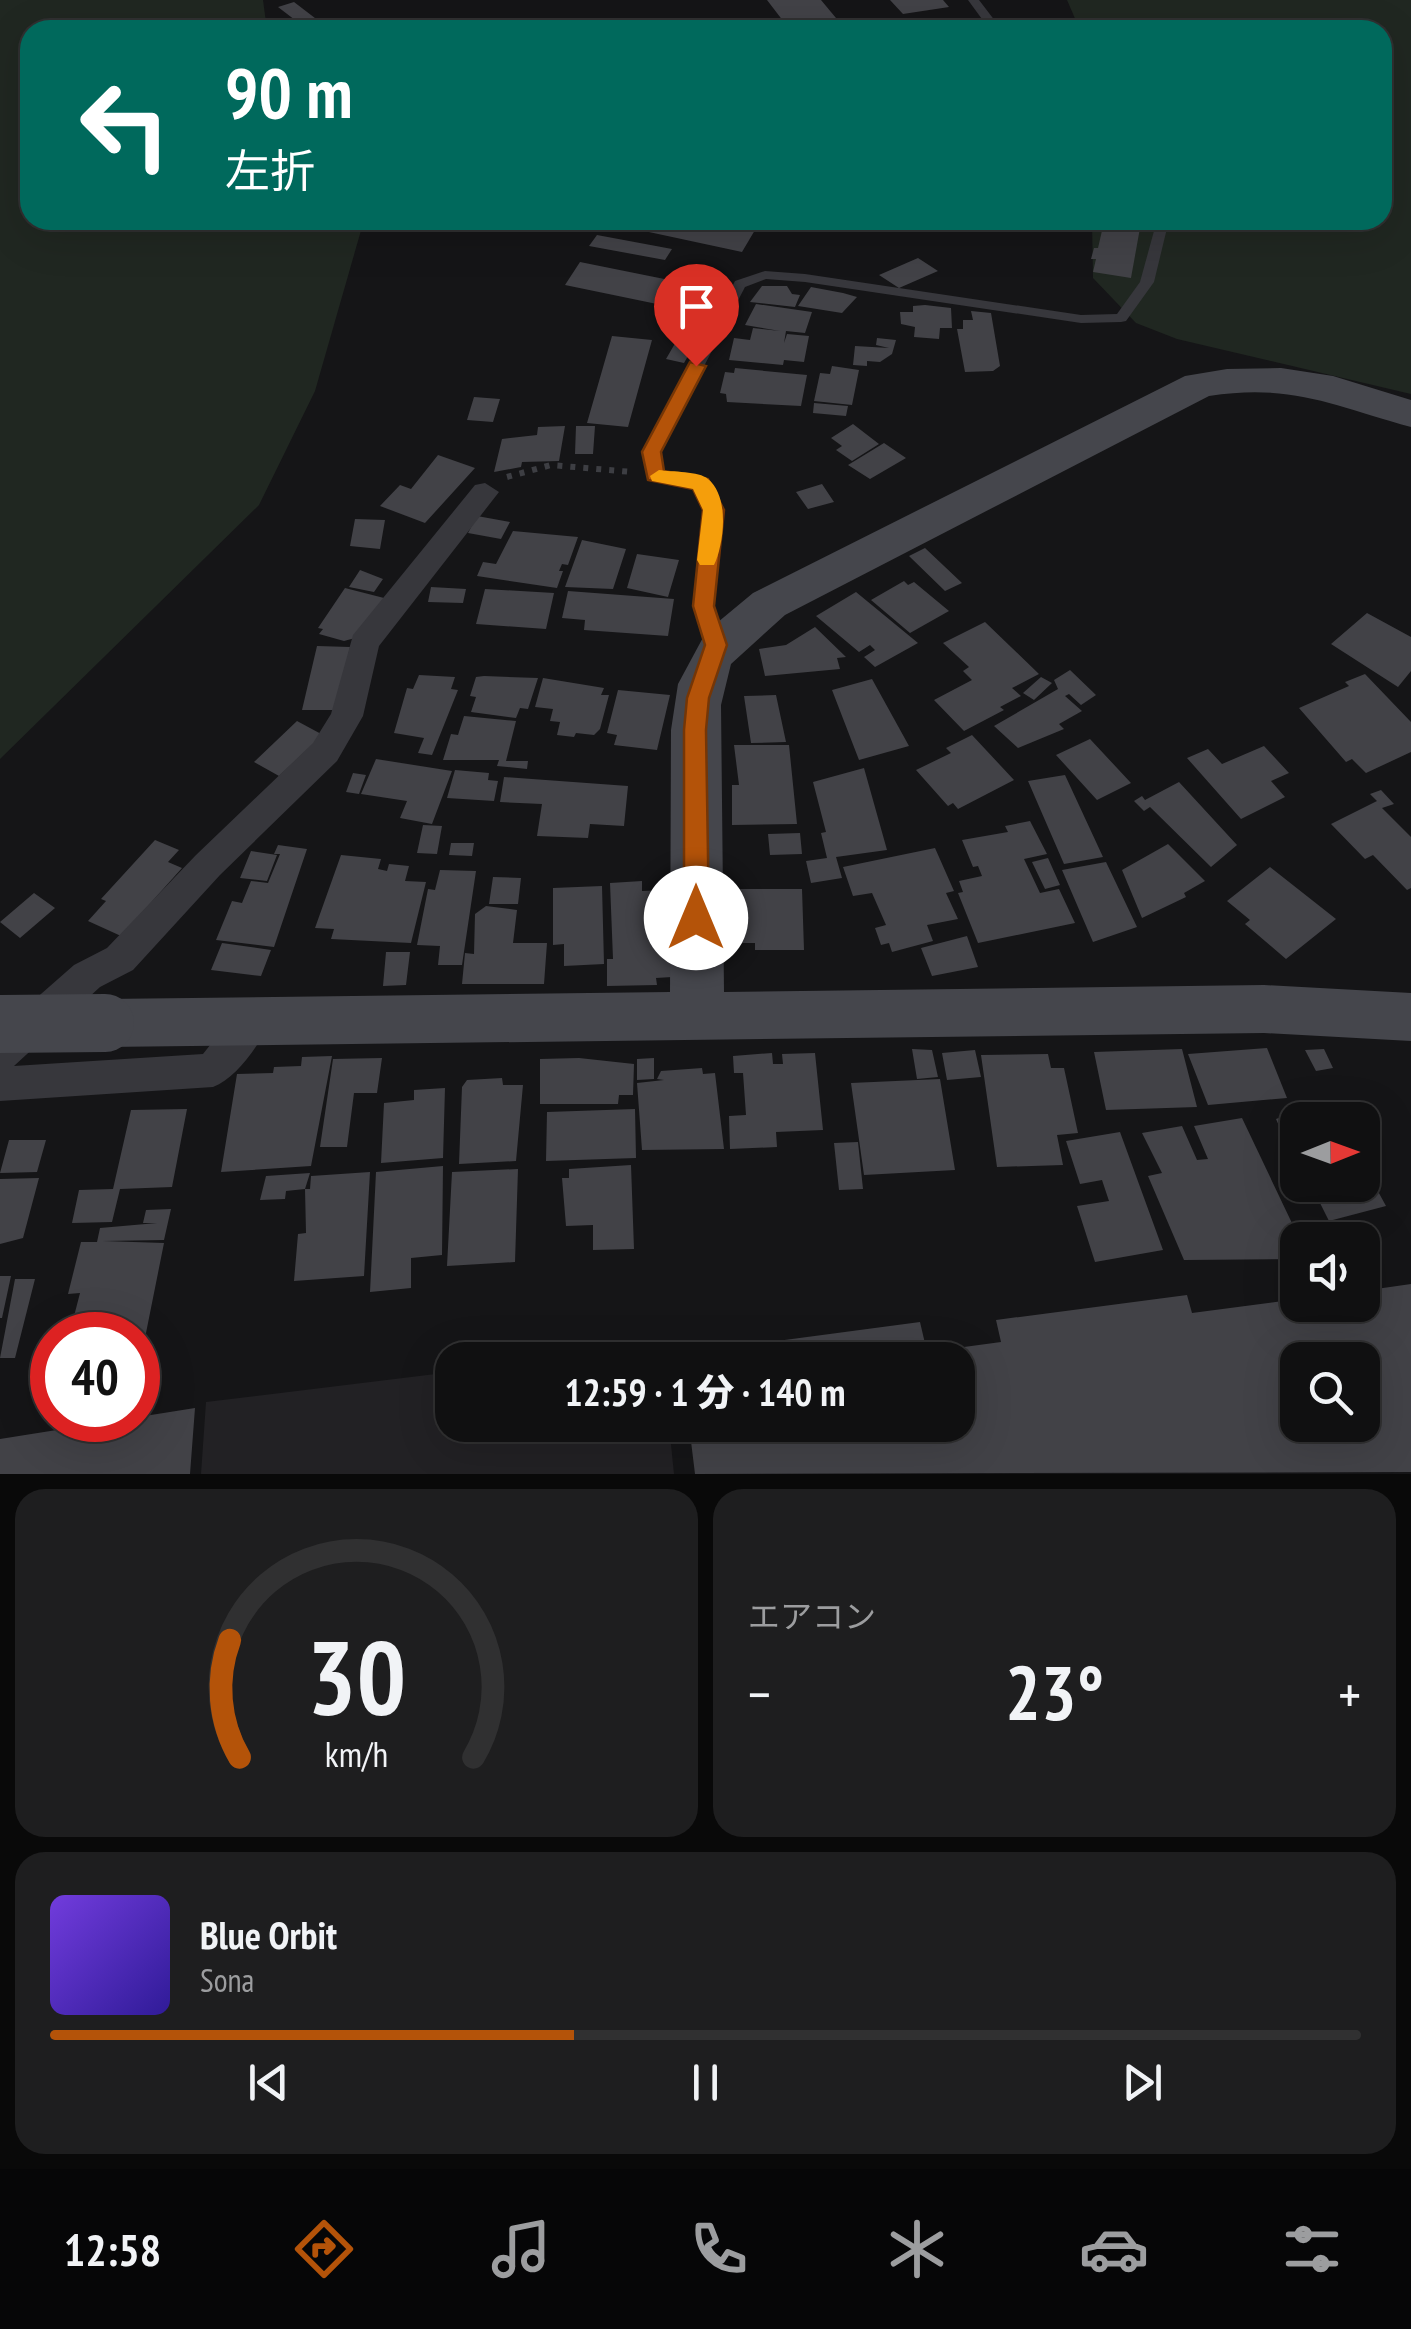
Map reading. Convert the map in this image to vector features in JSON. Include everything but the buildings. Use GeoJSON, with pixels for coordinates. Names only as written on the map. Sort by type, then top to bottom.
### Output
{"type":"FeatureCollection","features":[{"type":"Feature","properties":{"kind":"street"},"geometry":{"type":"LineString","coordinates":[[697,1016],[695,730],[698,698],[716,645],[769,604],[1199,385],[1275,377],[1366,395],[1411,414]]}},
{"type":"Feature","properties":{"kind":"street"},"geometry":{"type":"LineString","coordinates":[[0,1054],[87,976],[120,959],[208,865],[325,752],[348,716],[364,643],[485,492]]}},
{"type":"Feature","properties":{"kind":"street"},"geometry":{"type":"LineString","coordinates":[[0,1024],[1264,1008],[1411,1017]]}},
{"type":"Feature","properties":{"kind":"street"},"geometry":{"type":"LineString","coordinates":[[0,1084],[213,1070],[252,1022]]}},
{"type":"Feature","properties":{"kind":"lane"},"geometry":{"type":"LineString","coordinates":[[973,0],[988,20]]}},
{"type":"Feature","properties":{"kind":"lane"},"geometry":{"type":"LineString","coordinates":[[716,645],[704,606],[714,510],[701,483],[654,476],[652,452],[740,284],[765,275],[805,278],[1082,319],[1121,318],[1147,282],[1160,230]]}},
{"type":"Feature","properties":{"kind":"path"},"geometry":{"type":"LineString","coordinates":[[485,492],[516,472],[578,465],[654,476]]}},
{"type":"Feature","properties":{"kind":"shaded area"},"geometry":{"type":"Polygon","coordinates":[[[0,0],[263,0],[266,20],[20,20],[20,230],[361,230],[315,391],[259,505],[0,759],[0,0]]]}},
{"type":"Feature","properties":{"kind":"shaded area"},"geometry":{"type":"Polygon","coordinates":[[[1067,0],[1411,0],[1411,394],[1177,339],[1136,323],[1093,278],[1092,230],[1392,230],[1392,20],[1076,20],[1067,0]]]}},
{"type":"Feature","properties":{"kind":"shaded area"},"geometry":{"type":"Polygon","coordinates":[[[435,1374],[435,1442],[671,1442],[674,1474],[201,1474],[206,1402],[435,1374]]]}},
{"type":"Feature","properties":{"kind":"slow traffic"},"geometry":{"type":"LineString","coordinates":[[659,476],[701,483],[714,510],[707,560]]}},
{"type":"Feature","properties":{"kind":"route"},"geometry":{"type":"LineString","coordinates":[[696,366],[652,452],[654,476],[701,483],[714,510],[704,606],[716,645],[698,698],[695,730],[696,918]]}}]}
